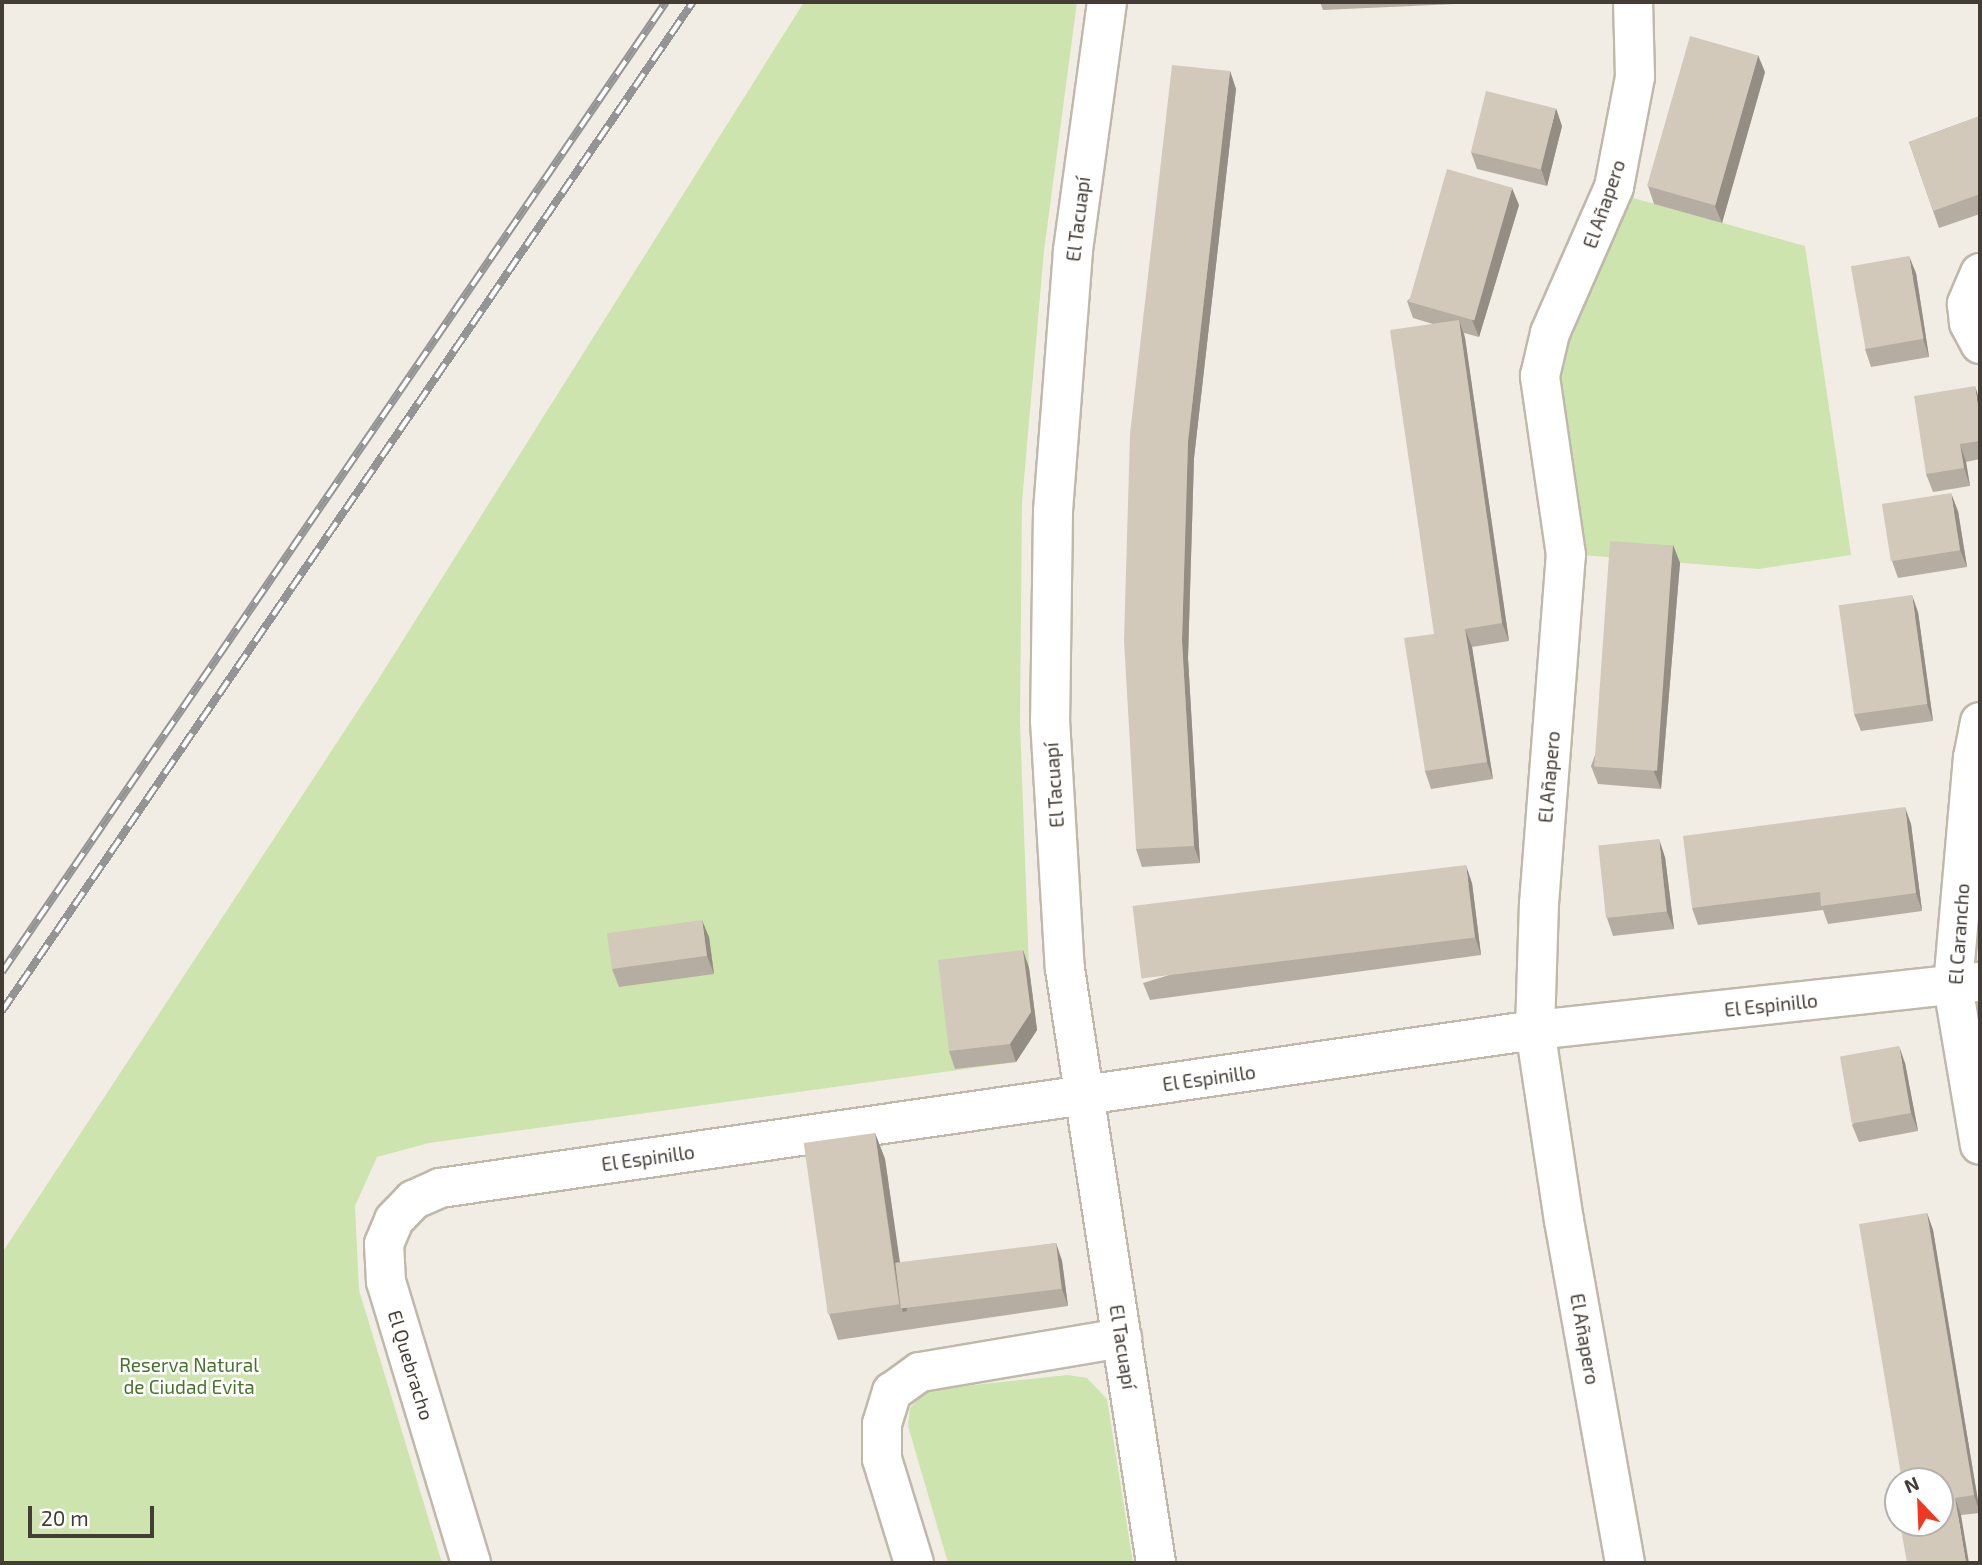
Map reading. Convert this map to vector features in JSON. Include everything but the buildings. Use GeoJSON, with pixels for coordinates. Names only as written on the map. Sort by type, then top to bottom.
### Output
{"type":"FeatureCollection","features":[{"type":"Feature","properties":{"kind":"street","name":"El Tacuapí"},"geometry":{"type":"LineString","coordinates":[[1107,2],[1073,251],[1053,512],[1050,720],[1065,968],[1156,1563]]}},
{"type":"Feature","properties":{"kind":"street","name":"El Añapero"},"geometry":{"type":"LineString","coordinates":[[1625,1563],[1564,1221],[1535,1030],[1539,905],[1566,555],[1541,376],[1550,333],[1614,187],[1635,77],[1633,2]]}},
{"type":"Feature","properties":{"kind":"street"},"geometry":{"type":"LineString","coordinates":[[1980,273],[1967,304],[1969,323],[1980,344]]}},
{"type":"Feature","properties":{"kind":"street","name":"El Carancho"},"geometry":{"type":"LineString","coordinates":[[1980,722],[1973,757],[1967,984],[1980,1145]]}},
{"type":"Feature","properties":{"kind":"street","name":"El Espinillo"},"geometry":{"type":"LineString","coordinates":[[440,1188],[1535,1030],[1967,984]]}},
{"type":"Feature","properties":{"kind":"street","name":"El Quebracho"},"geometry":{"type":"LineString","coordinates":[[440,1188],[413,1200],[394,1220],[384,1244],[386,1282],[471,1563]]}},
{"type":"Feature","properties":{"kind":"street"},"geometry":{"type":"LineString","coordinates":[[914,1563],[882,1459],[881,1424],[892,1392],[920,1372],[1122,1338]]}},
{"type":"Feature","properties":{"kind":"green space","name":"Reserva Natural de Ciudad Evita"},"geometry":{"type":"Polygon","coordinates":[[[804,2],[1077,2],[1044,251],[1022,502],[1020,722],[1029,968],[1037,1030],[1016,1062],[429,1143],[377,1157],[355,1206],[359,1290],[442,1563],[2,1563],[2,1253],[376,683],[804,2]]]}},
{"type":"Feature","properties":{"kind":"green space"},"geometry":{"type":"Polygon","coordinates":[[[1626,196],[1805,246],[1851,555],[1759,569],[1581,555],[1555,375],[1566,336],[1626,196]]]}},
{"type":"Feature","properties":{"kind":"green space"},"geometry":{"type":"Polygon","coordinates":[[[1068,1375],[1087,1378],[1107,1399],[1133,1563],[948,1563],[908,1426],[910,1408],[926,1390],[1068,1375]]]}},
{"type":"Feature","properties":{"kind":"railway"},"geometry":{"type":"LineString","coordinates":[[2,972],[666,2]]}},
{"type":"Feature","properties":{"kind":"railway"},"geometry":{"type":"LineString","coordinates":[[2,1011],[693,2]]}}]}
